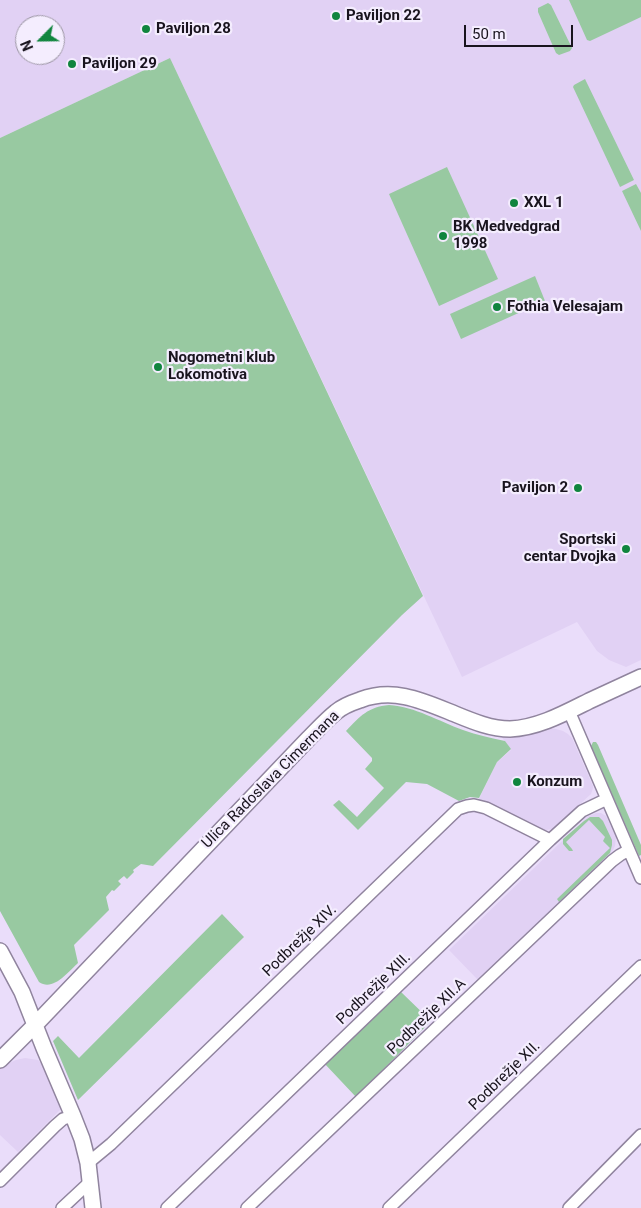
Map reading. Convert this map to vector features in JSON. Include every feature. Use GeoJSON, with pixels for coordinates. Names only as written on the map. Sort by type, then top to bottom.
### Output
{"type":"FeatureCollection","features":[{"type":"Feature","properties":{"kind":"street","name":"Ulica Radoslava Cimermana"},"geometry":{"type":"LineString","coordinates":[[0,1060],[308,738],[349,703],[376,695],[392,694],[406,696],[472,721],[495,728],[511,729],[552,719],[641,677]]}},
{"type":"Feature","properties":{"kind":"street"},"geometry":{"type":"LineString","coordinates":[[570,711],[641,878]]}},
{"type":"Feature","properties":{"kind":"street","name":"Podbrežje XIII."},"geometry":{"type":"LineString","coordinates":[[168,1208],[550,840],[582,811],[607,798]]}},
{"type":"Feature","properties":{"kind":"street","name":"Podbrežje XIV."},"geometry":{"type":"LineString","coordinates":[[88,1163],[111,1144],[458,809],[474,805],[486,808],[550,840]]}},
{"type":"Feature","properties":{"kind":"street","name":"Podbrežje XII.A"},"geometry":{"type":"LineString","coordinates":[[247,1208],[612,861],[629,850]]}},
{"type":"Feature","properties":{"kind":"street"},"geometry":{"type":"LineString","coordinates":[[0,951],[22,992],[82,1139],[88,1163],[94,1208]]}},
{"type":"Feature","properties":{"kind":"street","name":"Podbrežje XII."},"geometry":{"type":"LineString","coordinates":[[389,1208],[641,966]]}},
{"type":"Feature","properties":{"kind":"street"},"geometry":{"type":"LineString","coordinates":[[0,1181],[55,1126],[73,1116]]}},
{"type":"Feature","properties":{"kind":"street"},"geometry":{"type":"LineString","coordinates":[[570,1208],[641,1135]]}},
{"type":"Feature","properties":{"kind":"street"},"geometry":{"type":"LineString","coordinates":[[62,1208],[91,1181]]}},
{"type":"Feature","properties":{"kind":"shaded area"},"geometry":{"type":"Polygon","coordinates":[[[0,0],[641,0],[641,660],[626,667],[609,660],[597,651],[577,622],[462,677],[170,58],[0,138],[0,0]]]}},
{"type":"Feature","properties":{"kind":"shaded area"},"geometry":{"type":"Polygon","coordinates":[[[550,728],[563,731],[572,738],[593,788],[591,794],[553,829],[539,830],[478,801],[497,762],[511,750],[501,736],[515,736],[550,728]]]}},
{"type":"Feature","properties":{"kind":"shaded area"},"geometry":{"type":"Polygon","coordinates":[[[596,813],[606,816],[616,837],[613,850],[478,980],[449,950],[587,817],[596,813]]]}},
{"type":"Feature","properties":{"kind":"shaded area"},"geometry":{"type":"Polygon","coordinates":[[[25,1058],[38,1060],[43,1065],[63,1107],[18,1152],[0,1135],[0,1069],[16,1060],[25,1058]]]}},
{"type":"Feature","properties":{"kind":"green space"},"geometry":{"type":"Polygon","coordinates":[[[569,0],[641,0],[641,17],[590,41],[587,40],[569,0]]]}},
{"type":"Feature","properties":{"kind":"green space"},"geometry":{"type":"Polygon","coordinates":[[[548,3],[551,5],[572,48],[570,51],[559,55],[556,53],[538,12],[538,8],[548,3]]]}},
{"type":"Feature","properties":{"kind":"green space","name":"Nogometni klub Lokomotiva"},"geometry":{"type":"Polygon","coordinates":[[[170,58],[423,596],[153,866],[141,864],[133,870],[134,872],[127,879],[124,876],[118,881],[121,884],[106,897],[109,910],[74,945],[78,963],[60,980],[50,985],[39,982],[0,911],[0,138],[170,58]]]}},
{"type":"Feature","properties":{"kind":"green space"},"geometry":{"type":"Polygon","coordinates":[[[585,79],[634,180],[620,187],[573,87],[585,79]]]}},
{"type":"Feature","properties":{"kind":"green space","name":"BK Medvedgrad 1998"},"geometry":{"type":"Polygon","coordinates":[[[447,167],[498,279],[439,306],[389,194],[447,167]]]}},
{"type":"Feature","properties":{"kind":"green space"},"geometry":{"type":"Polygon","coordinates":[[[636,184],[641,193],[641,231],[622,191],[636,184]]]}},
{"type":"Feature","properties":{"kind":"green space","name":"Fothia Velesajam"},"geometry":{"type":"Polygon","coordinates":[[[535,276],[545,301],[461,339],[450,314],[535,276]]]}},
{"type":"Feature","properties":{"kind":"green space"},"geometry":{"type":"Polygon","coordinates":[[[389,705],[408,708],[468,732],[505,741],[511,749],[497,762],[479,798],[470,797],[459,801],[427,784],[406,782],[358,830],[333,805],[339,800],[357,817],[384,788],[365,769],[372,761],[372,758],[346,731],[365,713],[375,708],[389,705]]]}},
{"type":"Feature","properties":{"kind":"green space"},"geometry":{"type":"Polygon","coordinates":[[[593,742],[596,742],[598,745],[641,845],[641,855],[639,856],[591,746],[593,742]]]}},
{"type":"Feature","properties":{"kind":"green space"},"geometry":{"type":"Polygon","coordinates":[[[590,817],[599,817],[603,821],[612,840],[610,853],[559,902],[557,899],[610,848],[603,841],[605,837],[589,820],[566,842],[573,851],[569,851],[563,844],[563,839],[590,817]]]}},
{"type":"Feature","properties":{"kind":"green space"},"geometry":{"type":"Polygon","coordinates":[[[222,914],[244,937],[78,1100],[53,1041],[58,1036],[79,1058],[222,914]]]}},
{"type":"Feature","properties":{"kind":"green space"},"geometry":{"type":"Polygon","coordinates":[[[401,992],[431,1021],[356,1097],[324,1063],[401,992]]]}},
{"type":"Feature","properties":{"kind":"place","name":"Paviljon 22"},"geometry":{"type":"Point","coordinates":[336,16]}},
{"type":"Feature","properties":{"kind":"place","name":"Paviljon 28"},"geometry":{"type":"Point","coordinates":[146,29]}},
{"type":"Feature","properties":{"kind":"place","name":"Paviljon 29"},"geometry":{"type":"Point","coordinates":[72,64]}},
{"type":"Feature","properties":{"kind":"place","name":"XXL 1"},"geometry":{"type":"Point","coordinates":[514,203]}},
{"type":"Feature","properties":{"kind":"place","name":"BK Medvedgrad 1998"},"geometry":{"type":"Point","coordinates":[443,236]}},
{"type":"Feature","properties":{"kind":"place","name":"Fothia Velesajam"},"geometry":{"type":"Point","coordinates":[497,307]}},
{"type":"Feature","properties":{"kind":"place","name":"Nogometni klub Lokomotiva"},"geometry":{"type":"Point","coordinates":[158,367]}},
{"type":"Feature","properties":{"kind":"place","name":"Paviljon 2"},"geometry":{"type":"Point","coordinates":[578,488]}},
{"type":"Feature","properties":{"kind":"place","name":"Sportski centar Dvojka"},"geometry":{"type":"Point","coordinates":[626,549]}},
{"type":"Feature","properties":{"kind":"place","name":"Konzum"},"geometry":{"type":"Point","coordinates":[517,782]}}]}
